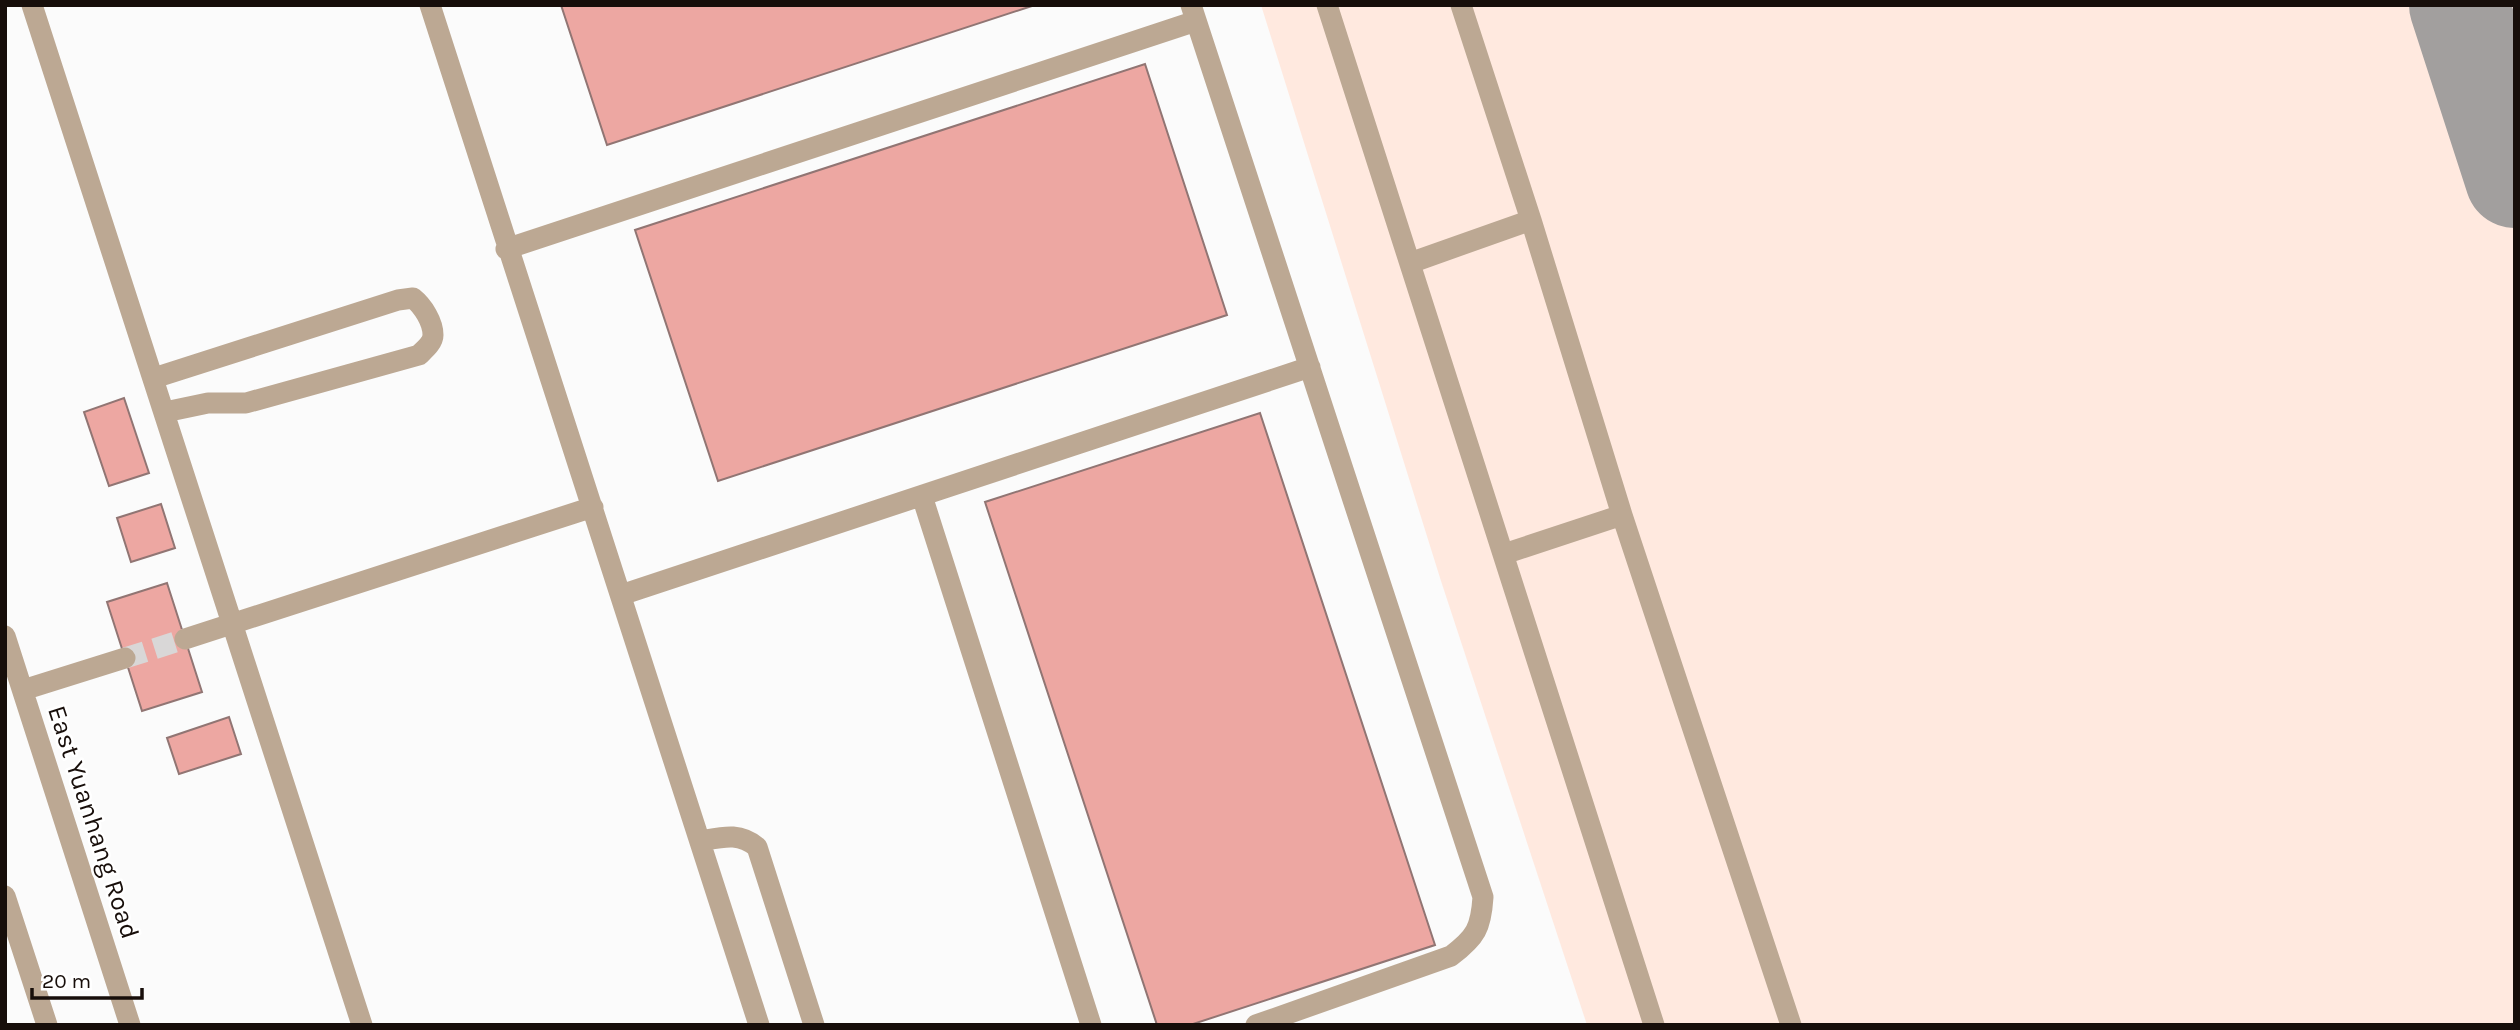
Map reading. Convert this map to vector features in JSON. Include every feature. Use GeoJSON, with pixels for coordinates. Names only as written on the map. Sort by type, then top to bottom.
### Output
{"type":"FeatureCollection","features":[{"type":"Feature","properties":{"kind":"street"},"geometry":{"type":"LineString","coordinates":[[32,5],[362,1025]]}},
{"type":"Feature","properties":{"kind":"street"},"geometry":{"type":"LineString","coordinates":[[430,5],[506,248],[593,507],[760,1025]]}},
{"type":"Feature","properties":{"kind":"street"},"geometry":{"type":"LineString","coordinates":[[1327,5],[1654,1025]]}},
{"type":"Feature","properties":{"kind":"street"},"geometry":{"type":"LineString","coordinates":[[1461,5],[1622,515],[1791,1025]]}},
{"type":"Feature","properties":{"kind":"street"},"geometry":{"type":"LineString","coordinates":[[506,248],[1194,13],[1483,897],[1481,922],[1467,944],[1451,956],[1256,1025]]}},
{"type":"Feature","properties":{"kind":"street"},"geometry":{"type":"LineString","coordinates":[[1410,263],[1531,220]]}},
{"type":"Feature","properties":{"kind":"street"},"geometry":{"type":"LineString","coordinates":[[154,378],[398,300],[413,298],[422,305],[433,335],[430,343],[419,355],[246,402],[208,402],[165,412]]}},
{"type":"Feature","properties":{"kind":"street"},"geometry":{"type":"LineString","coordinates":[[621,595],[1310,367]]}},
{"type":"Feature","properties":{"kind":"street"},"geometry":{"type":"LineString","coordinates":[[922,496],[1091,1025]]}},
{"type":"Feature","properties":{"kind":"street"},"geometry":{"type":"LineString","coordinates":[[185,639],[593,507]]}},
{"type":"Feature","properties":{"kind":"street"},"geometry":{"type":"LineString","coordinates":[[1504,554],[1622,515]]}},
{"type":"Feature","properties":{"kind":"street","name":"East Yuanhang Road"},"geometry":{"type":"LineString","coordinates":[[5,636],[130,1025]]}},
{"type":"Feature","properties":{"kind":"street"},"geometry":{"type":"LineString","coordinates":[[23,690],[125,658]]}},
{"type":"Feature","properties":{"kind":"street"},"geometry":{"type":"LineString","coordinates":[[700,841],[733,836],[746,838],[757,847],[814,1025]]}},
{"type":"Feature","properties":{"kind":"street"},"geometry":{"type":"LineString","coordinates":[[5,896],[47,1025]]}},
{"type":"Feature","properties":{"kind":"shaded area"},"geometry":{"type":"Polygon","coordinates":[[[1261,5],[2515,5],[2515,1025],[1587,1025],[1441,581],[1261,5]]]}},
{"type":"Feature","properties":{"kind":"building"},"geometry":{"type":"Polygon","coordinates":[[[561,5],[1035,5],[607,145],[561,5]]]}},
{"type":"Feature","properties":{"kind":"building"},"geometry":{"type":"Polygon","coordinates":[[[1145,64],[1227,315],[718,481],[635,230],[1145,64]]]}},
{"type":"Feature","properties":{"kind":"building"},"geometry":{"type":"Polygon","coordinates":[[[124,398],[149,473],[109,486],[84,412],[124,398]]]}},
{"type":"Feature","properties":{"kind":"building"},"geometry":{"type":"Polygon","coordinates":[[[1260,413],[1435,945],[1190,1025],[1157,1025],[985,502],[1260,413]]]}},
{"type":"Feature","properties":{"kind":"building"},"geometry":{"type":"Polygon","coordinates":[[[161,504],[175,548],[131,562],[117,518],[161,504]]]}},
{"type":"Feature","properties":{"kind":"building"},"geometry":{"type":"Polygon","coordinates":[[[167,583],[202,692],[142,711],[107,602],[167,583]]]}},
{"type":"Feature","properties":{"kind":"building"},"geometry":{"type":"Polygon","coordinates":[[[229,717],[241,754],[179,774],[167,738],[229,717]]]}},
{"type":"Feature","properties":{"kind":"taxiway"},"geometry":{"type":"LineString","coordinates":[[2459,5],[2515,178]]}},
{"type":"Feature","properties":{"kind":"tunnel"},"geometry":{"type":"LineString","coordinates":[[125,658],[185,639]]}}]}
